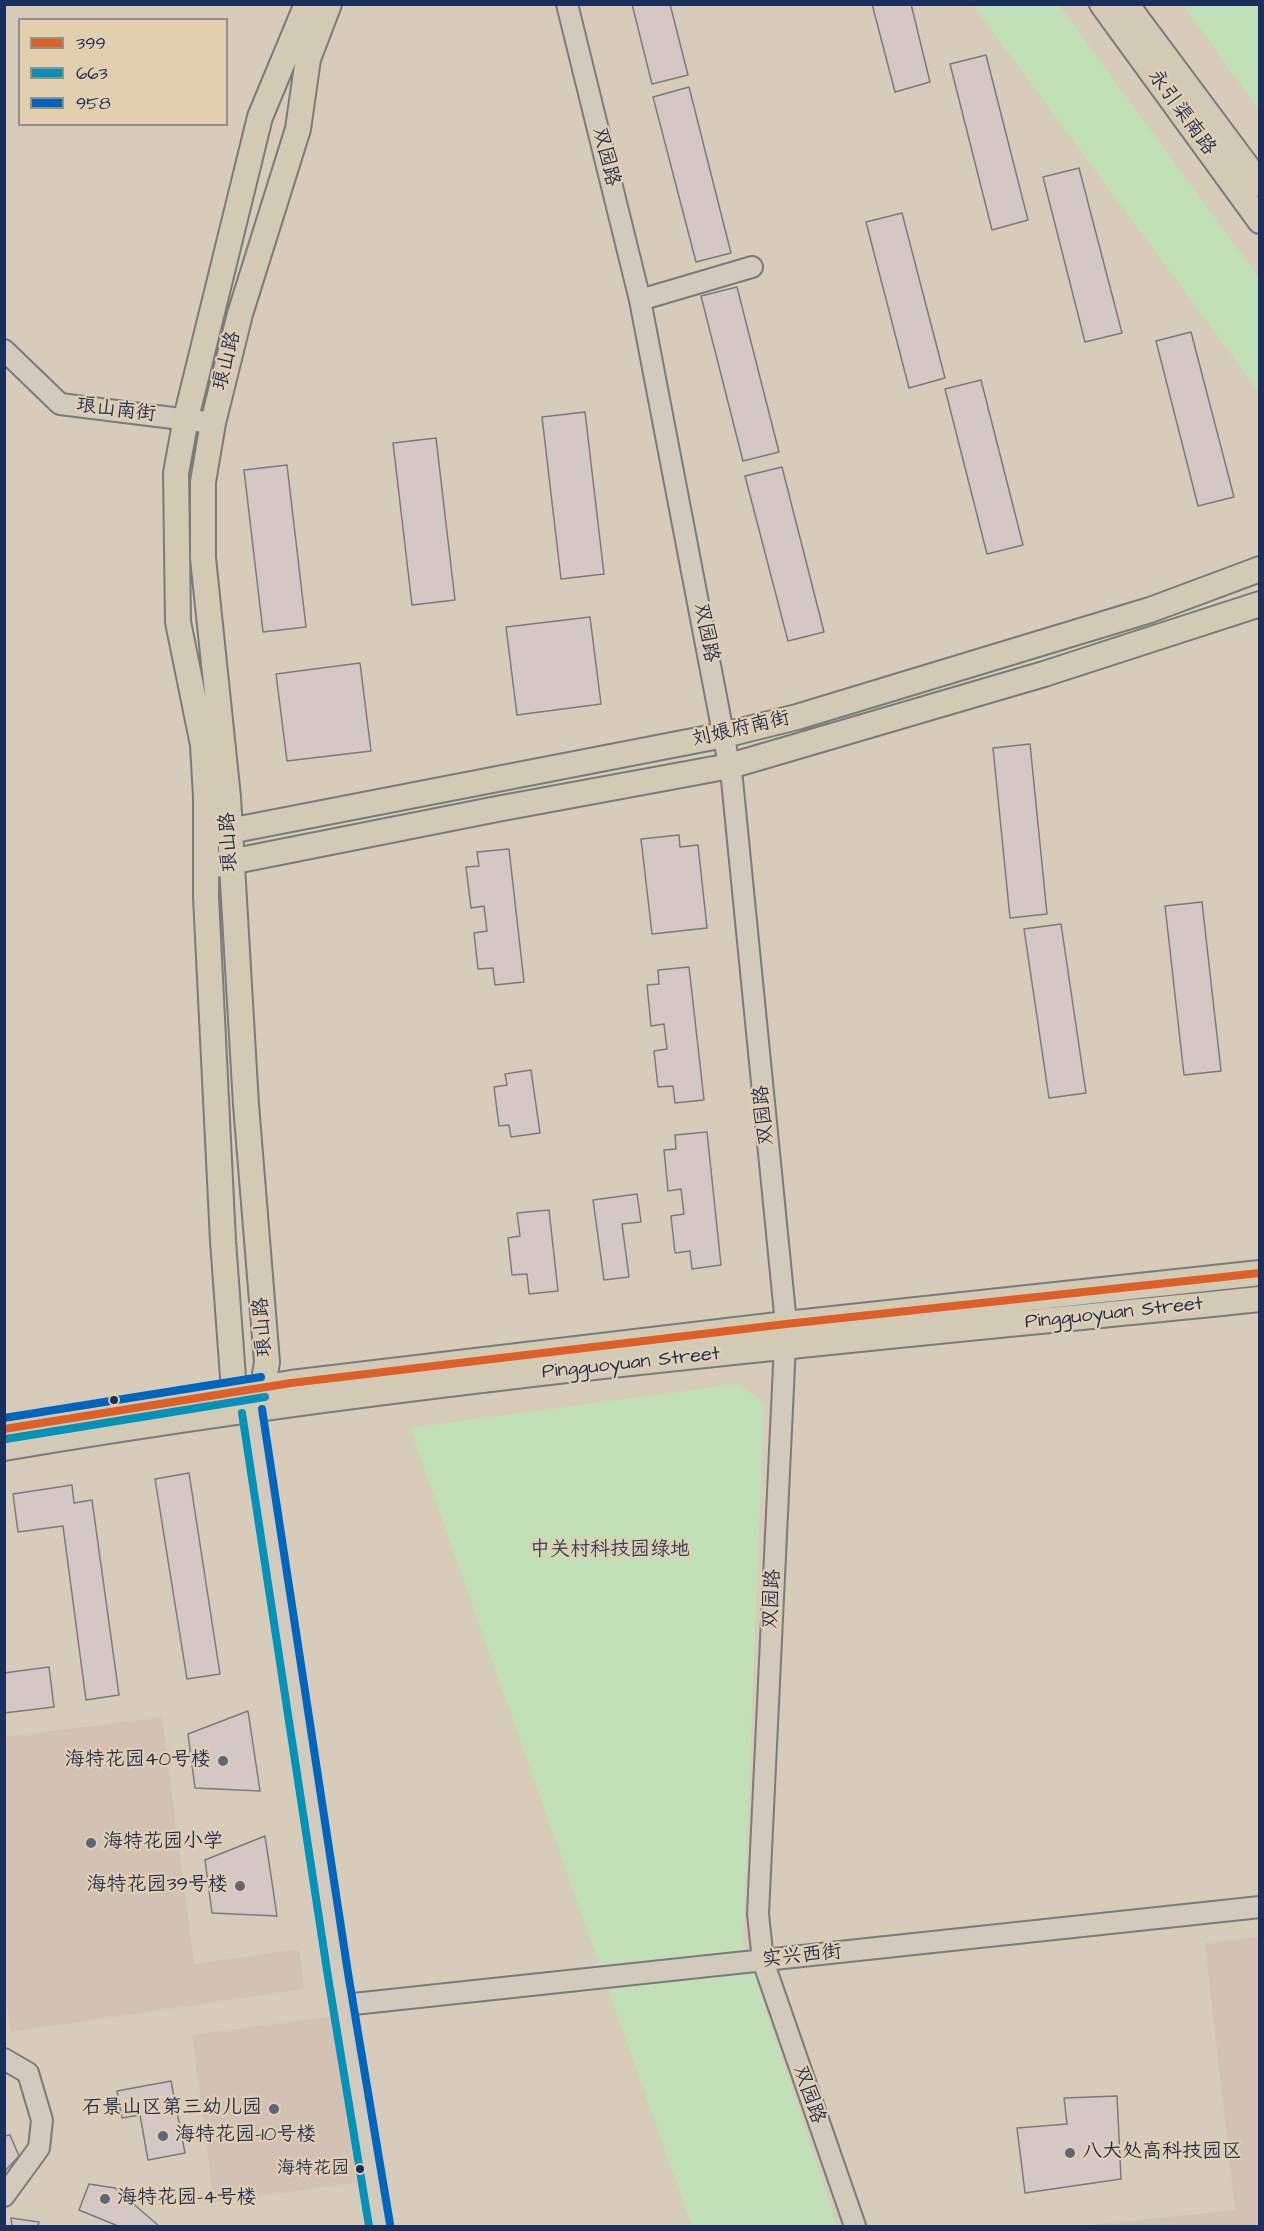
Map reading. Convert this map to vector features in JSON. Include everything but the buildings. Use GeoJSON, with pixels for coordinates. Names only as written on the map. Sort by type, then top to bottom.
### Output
{"type":"FeatureCollection","features":[{"type":"Feature","properties":{"kind":"main road","name":"琅山路"},"geometry":{"type":"LineString","coordinates":[[218,834],[178,622],[176,473],[186,418],[260,117],[307,4]]}},
{"type":"Feature","properties":{"kind":"main road","name":"琅山路"},"geometry":{"type":"LineString","coordinates":[[252,1411],[263,1387],[267,1362],[219,865],[219,699],[208,628],[203,558],[203,482],[213,423],[240,314],[298,129],[308,60],[329,4]]}},
{"type":"Feature","properties":{"kind":"main road","name":"永引渠南路"},"geometry":{"type":"LineString","coordinates":[[1101,4],[1260,221]]}},
{"type":"Feature","properties":{"kind":"main road","name":"永引渠南路"},"geometry":{"type":"LineString","coordinates":[[1126,4],[1260,184]]}},
{"type":"Feature","properties":{"kind":"main road","name":"刘娘府南街"},"geometry":{"type":"LineString","coordinates":[[218,834],[724,735],[798,717],[1150,610],[1260,569]]}},
{"type":"Feature","properties":{"kind":"main road","name":"刘娘府南街"},"geometry":{"type":"LineString","coordinates":[[219,865],[496,808],[730,766],[1044,674],[1260,604]]}},
{"type":"Feature","properties":{"kind":"main road","name":"琅山路"},"geometry":{"type":"LineString","coordinates":[[219,865],[206,897],[223,1241],[234,1391]]}},
{"type":"Feature","properties":{"kind":"main road","name":"Pingguoyuan Street"},"geometry":{"type":"LineString","coordinates":[[4,1429],[263,1387],[786,1324],[1260,1273]]}},
{"type":"Feature","properties":{"kind":"main road","name":"Pingguoyuan Street"},"geometry":{"type":"LineString","coordinates":[[4,1448],[252,1411],[516,1377],[1260,1299]]}},
{"type":"Feature","properties":{"kind":"main road"},"geometry":{"type":"LineString","coordinates":[[234,1391],[252,1411]]}},
{"type":"Feature","properties":{"kind":"street","name":"双园路"},"geometry":{"type":"LineString","coordinates":[[567,4],[640,300],[730,766],[786,1324],[758,1914],[763,1961],[855,2226]]}},
{"type":"Feature","properties":{"kind":"street"},"geometry":{"type":"LineString","coordinates":[[640,300],[753,267]]}},
{"type":"Feature","properties":{"kind":"street","name":"琅山南街"},"geometry":{"type":"LineString","coordinates":[[4,350],[60,404],[213,423]]}},
{"type":"Feature","properties":{"kind":"street"},"geometry":{"type":"LineString","coordinates":[[252,1411],[380,2226]]}},
{"type":"Feature","properties":{"kind":"street","name":"实兴西街"},"geometry":{"type":"LineString","coordinates":[[344,2005],[1260,1907]]}},
{"type":"Feature","properties":{"kind":"street"},"geometry":{"type":"LineString","coordinates":[[4,2059],[28,2073],[42,2120],[39,2148],[4,2196]]}},
{"type":"Feature","properties":{"kind":"shaded area","name":"海特花园小学"},"geometry":{"type":"Polygon","coordinates":[[[162,1717],[194,1964],[299,1949],[304,1989],[11,2032],[4,1987],[5,1737],[162,1717]]]}},
{"type":"Feature","properties":{"kind":"shaded area"},"geometry":{"type":"Polygon","coordinates":[[[1259,1937],[1259,2226],[1081,2226],[1235,2210],[1205,1943],[1259,1937]]]}},
{"type":"Feature","properties":{"kind":"shaded area","name":"石景山区第三幼儿园"},"geometry":{"type":"Polygon","coordinates":[[[333,2016],[356,2183],[214,2202],[192,2035],[333,2016]]]}},
{"type":"Feature","properties":{"kind":"green space"},"geometry":{"type":"Polygon","coordinates":[[[973,5],[1059,5],[1259,278],[1259,392],[973,5]]]}},
{"type":"Feature","properties":{"kind":"green space"},"geometry":{"type":"Polygon","coordinates":[[[1183,5],[1259,5],[1259,110],[1183,5]]]}},
{"type":"Feature","properties":{"kind":"green space","name":"中关村科技园绿地"},"geometry":{"type":"Polygon","coordinates":[[[738,1384],[764,1403],[743,1940],[837,2226],[692,2226],[410,1428],[738,1384]]]}},
{"type":"Feature","properties":{"kind":"transit line","name":"399"},"geometry":{"type":"LineString","coordinates":[[4,1429],[291,1383],[786,1324],[1260,1273]]}},
{"type":"Feature","properties":{"kind":"transit line","name":"958"},"geometry":{"type":"LineString","coordinates":[[4,1418],[261,1377]]}},
{"type":"Feature","properties":{"kind":"transit line","name":"663"},"geometry":{"type":"LineString","coordinates":[[6,1439],[265,1397]]}},
{"type":"Feature","properties":{"kind":"transit line","name":"958"},"geometry":{"type":"LineString","coordinates":[[262,1409],[348,1973],[390,2224]]}},
{"type":"Feature","properties":{"kind":"transit line","name":"663"},"geometry":{"type":"LineString","coordinates":[[242,1413],[328,1977],[369,2226]]}},
{"type":"Feature","properties":{"kind":"place","name":"海特花园40号楼"},"geometry":{"type":"Point","coordinates":[223,1761]}},
{"type":"Feature","properties":{"kind":"place","name":"海特花园小学"},"geometry":{"type":"Point","coordinates":[91,1843]}},
{"type":"Feature","properties":{"kind":"place","name":"海特花园39号楼"},"geometry":{"type":"Point","coordinates":[240,1886]}},
{"type":"Feature","properties":{"kind":"place","name":"石景山区第三幼儿园"},"geometry":{"type":"Point","coordinates":[274,2109]}},
{"type":"Feature","properties":{"kind":"place","name":"海特花园-10号楼"},"geometry":{"type":"Point","coordinates":[163,2136]}},
{"type":"Feature","properties":{"kind":"place","name":"八大处高科技园区"},"geometry":{"type":"Point","coordinates":[1070,2153]}},
{"type":"Feature","properties":{"kind":"place","name":"海特花园"},"geometry":{"type":"Point","coordinates":[360,2169]}},
{"type":"Feature","properties":{"kind":"place","name":"海特花园-4号楼"},"geometry":{"type":"Point","coordinates":[105,2199]}}]}
